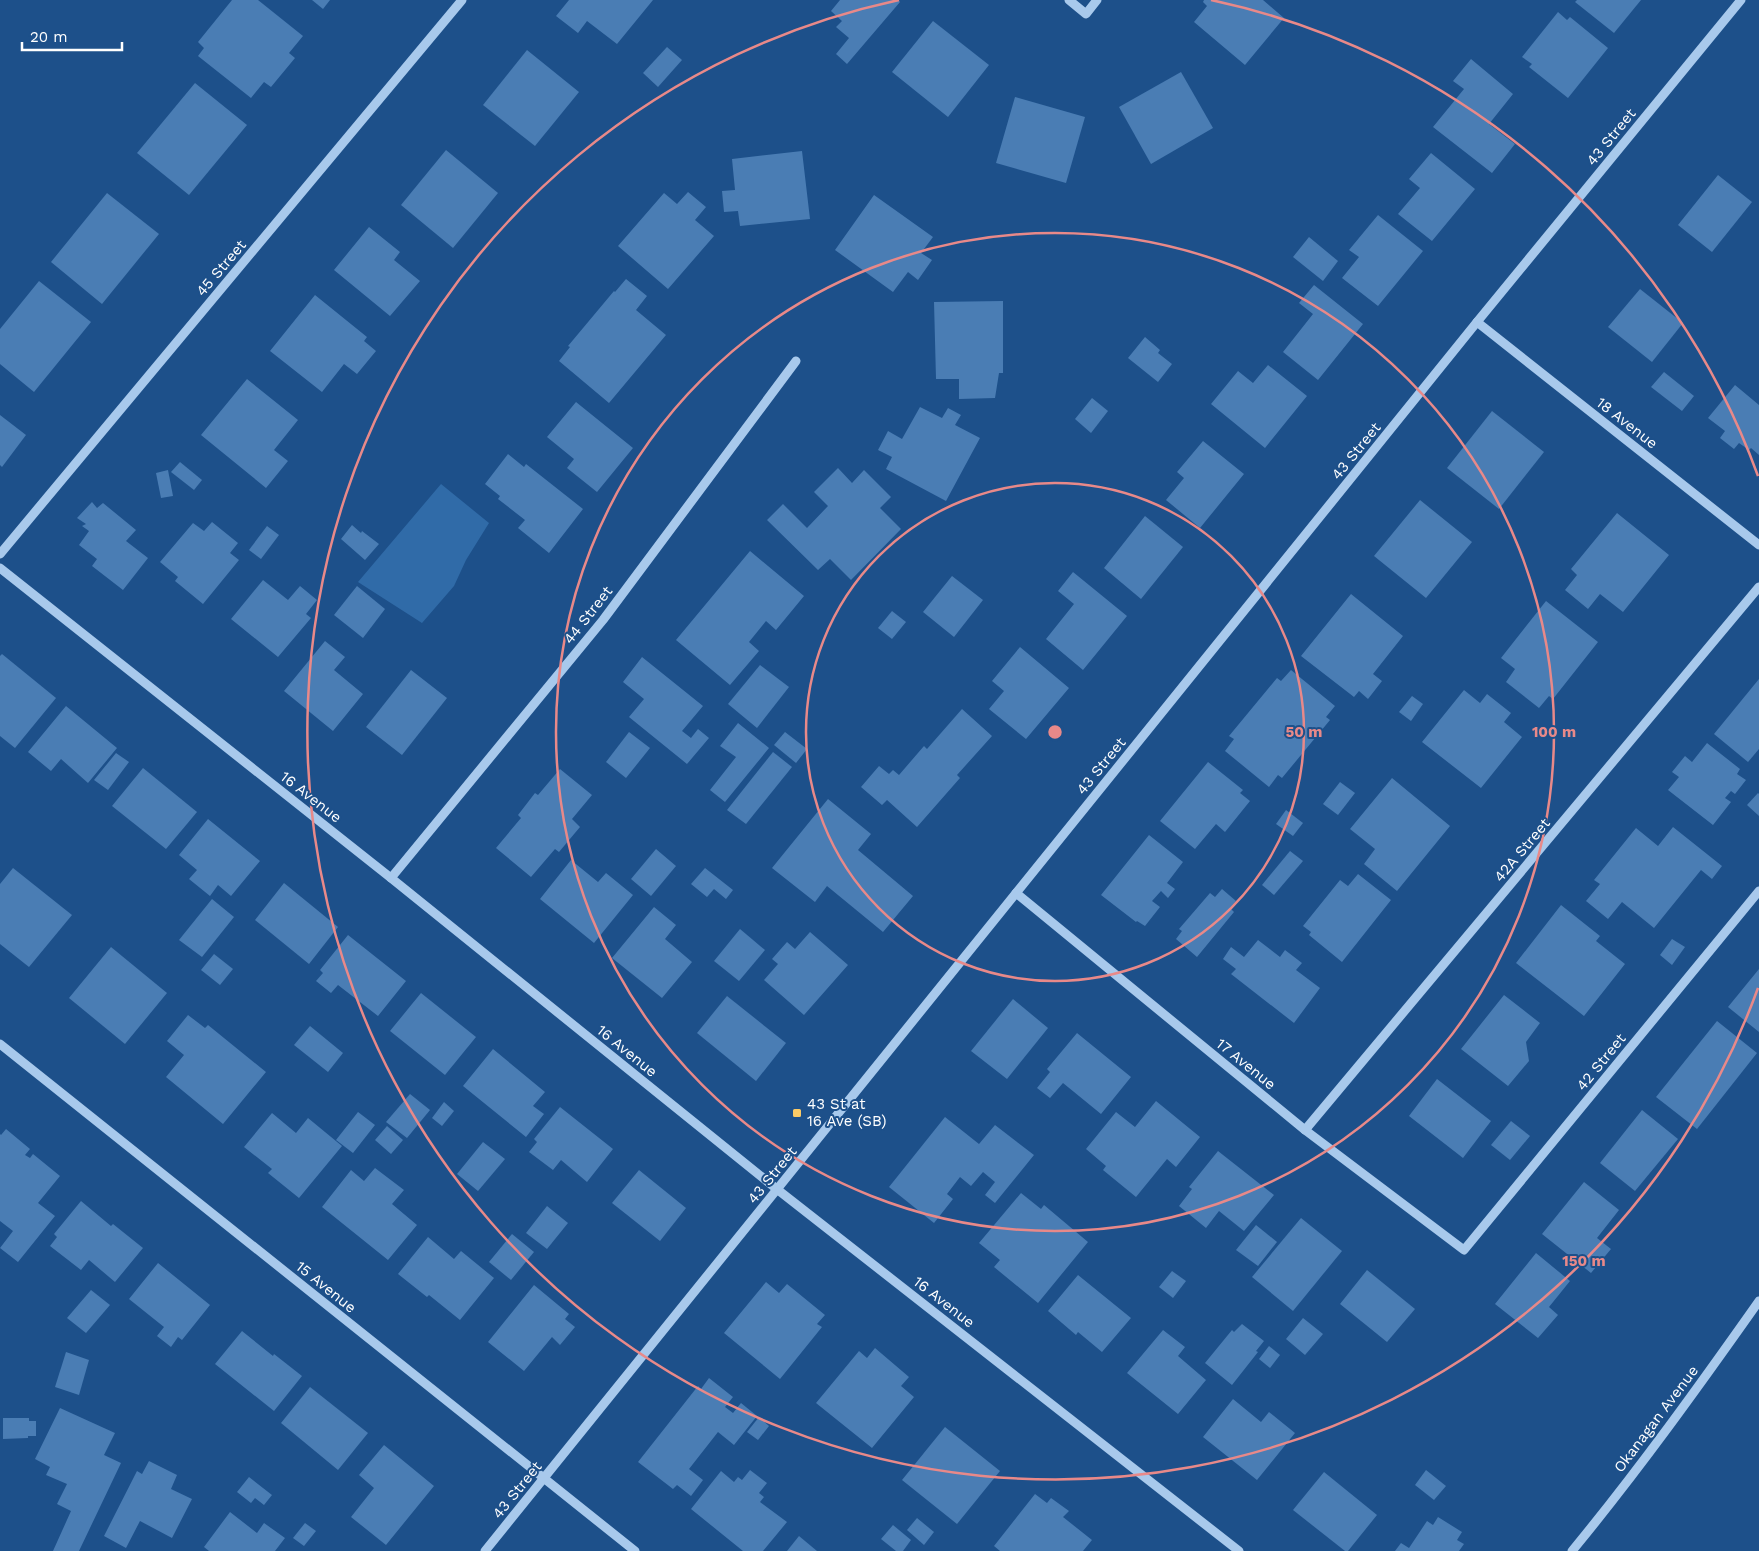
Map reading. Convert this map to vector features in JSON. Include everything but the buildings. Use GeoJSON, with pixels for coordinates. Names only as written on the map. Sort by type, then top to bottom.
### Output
{"type":"FeatureCollection","features":[{"type":"Feature","properties":{"kind":"street","name":"45 Street"},"geometry":{"type":"LineString","coordinates":[[0,554],[462,0]]}},
{"type":"Feature","properties":{"kind":"street"},"geometry":{"type":"LineString","coordinates":[[1069,0],[1086,14],[1097,0]]}},
{"type":"Feature","properties":{"kind":"street","name":"43 Street"},"geometry":{"type":"LineString","coordinates":[[485,1551],[1477,322],[1740,0]]}},
{"type":"Feature","properties":{"kind":"street","name":"18 Avenue"},"geometry":{"type":"LineString","coordinates":[[1477,322],[1759,545]]}},
{"type":"Feature","properties":{"kind":"street","name":"44 Street"},"geometry":{"type":"LineString","coordinates":[[391,878],[603,620],[796,361]]}},
{"type":"Feature","properties":{"kind":"street","name":"16 Avenue"},"geometry":{"type":"LineString","coordinates":[[0,568],[391,878],[778,1190],[1239,1551]]}},
{"type":"Feature","properties":{"kind":"street","name":"42A Street"},"geometry":{"type":"LineString","coordinates":[[1305,1130],[1759,587]]}},
{"type":"Feature","properties":{"kind":"street","name":"42 Street"},"geometry":{"type":"LineString","coordinates":[[1464,1250],[1759,890]]}},
{"type":"Feature","properties":{"kind":"street","name":"17 Avenue"},"geometry":{"type":"LineString","coordinates":[[1016,893],[1305,1130],[1464,1250]]}},
{"type":"Feature","properties":{"kind":"street","name":"15 Avenue"},"geometry":{"type":"LineString","coordinates":[[0,1044],[635,1551]]}},
{"type":"Feature","properties":{"kind":"street","name":"Okanagan Avenue"},"geometry":{"type":"LineString","coordinates":[[1572,1551],[1649,1451],[1759,1301]]}},
{"type":"Feature","properties":{"kind":"shaded area"},"geometry":{"type":"Polygon","coordinates":[[[441,484],[489,523],[466,560],[454,586],[422,623],[358,582],[441,484]]]}},
{"type":"Feature","properties":{"kind":"place","name":"43 St at 16 Ave (SB)"},"geometry":{"type":"Point","coordinates":[797,1113]}}]}
